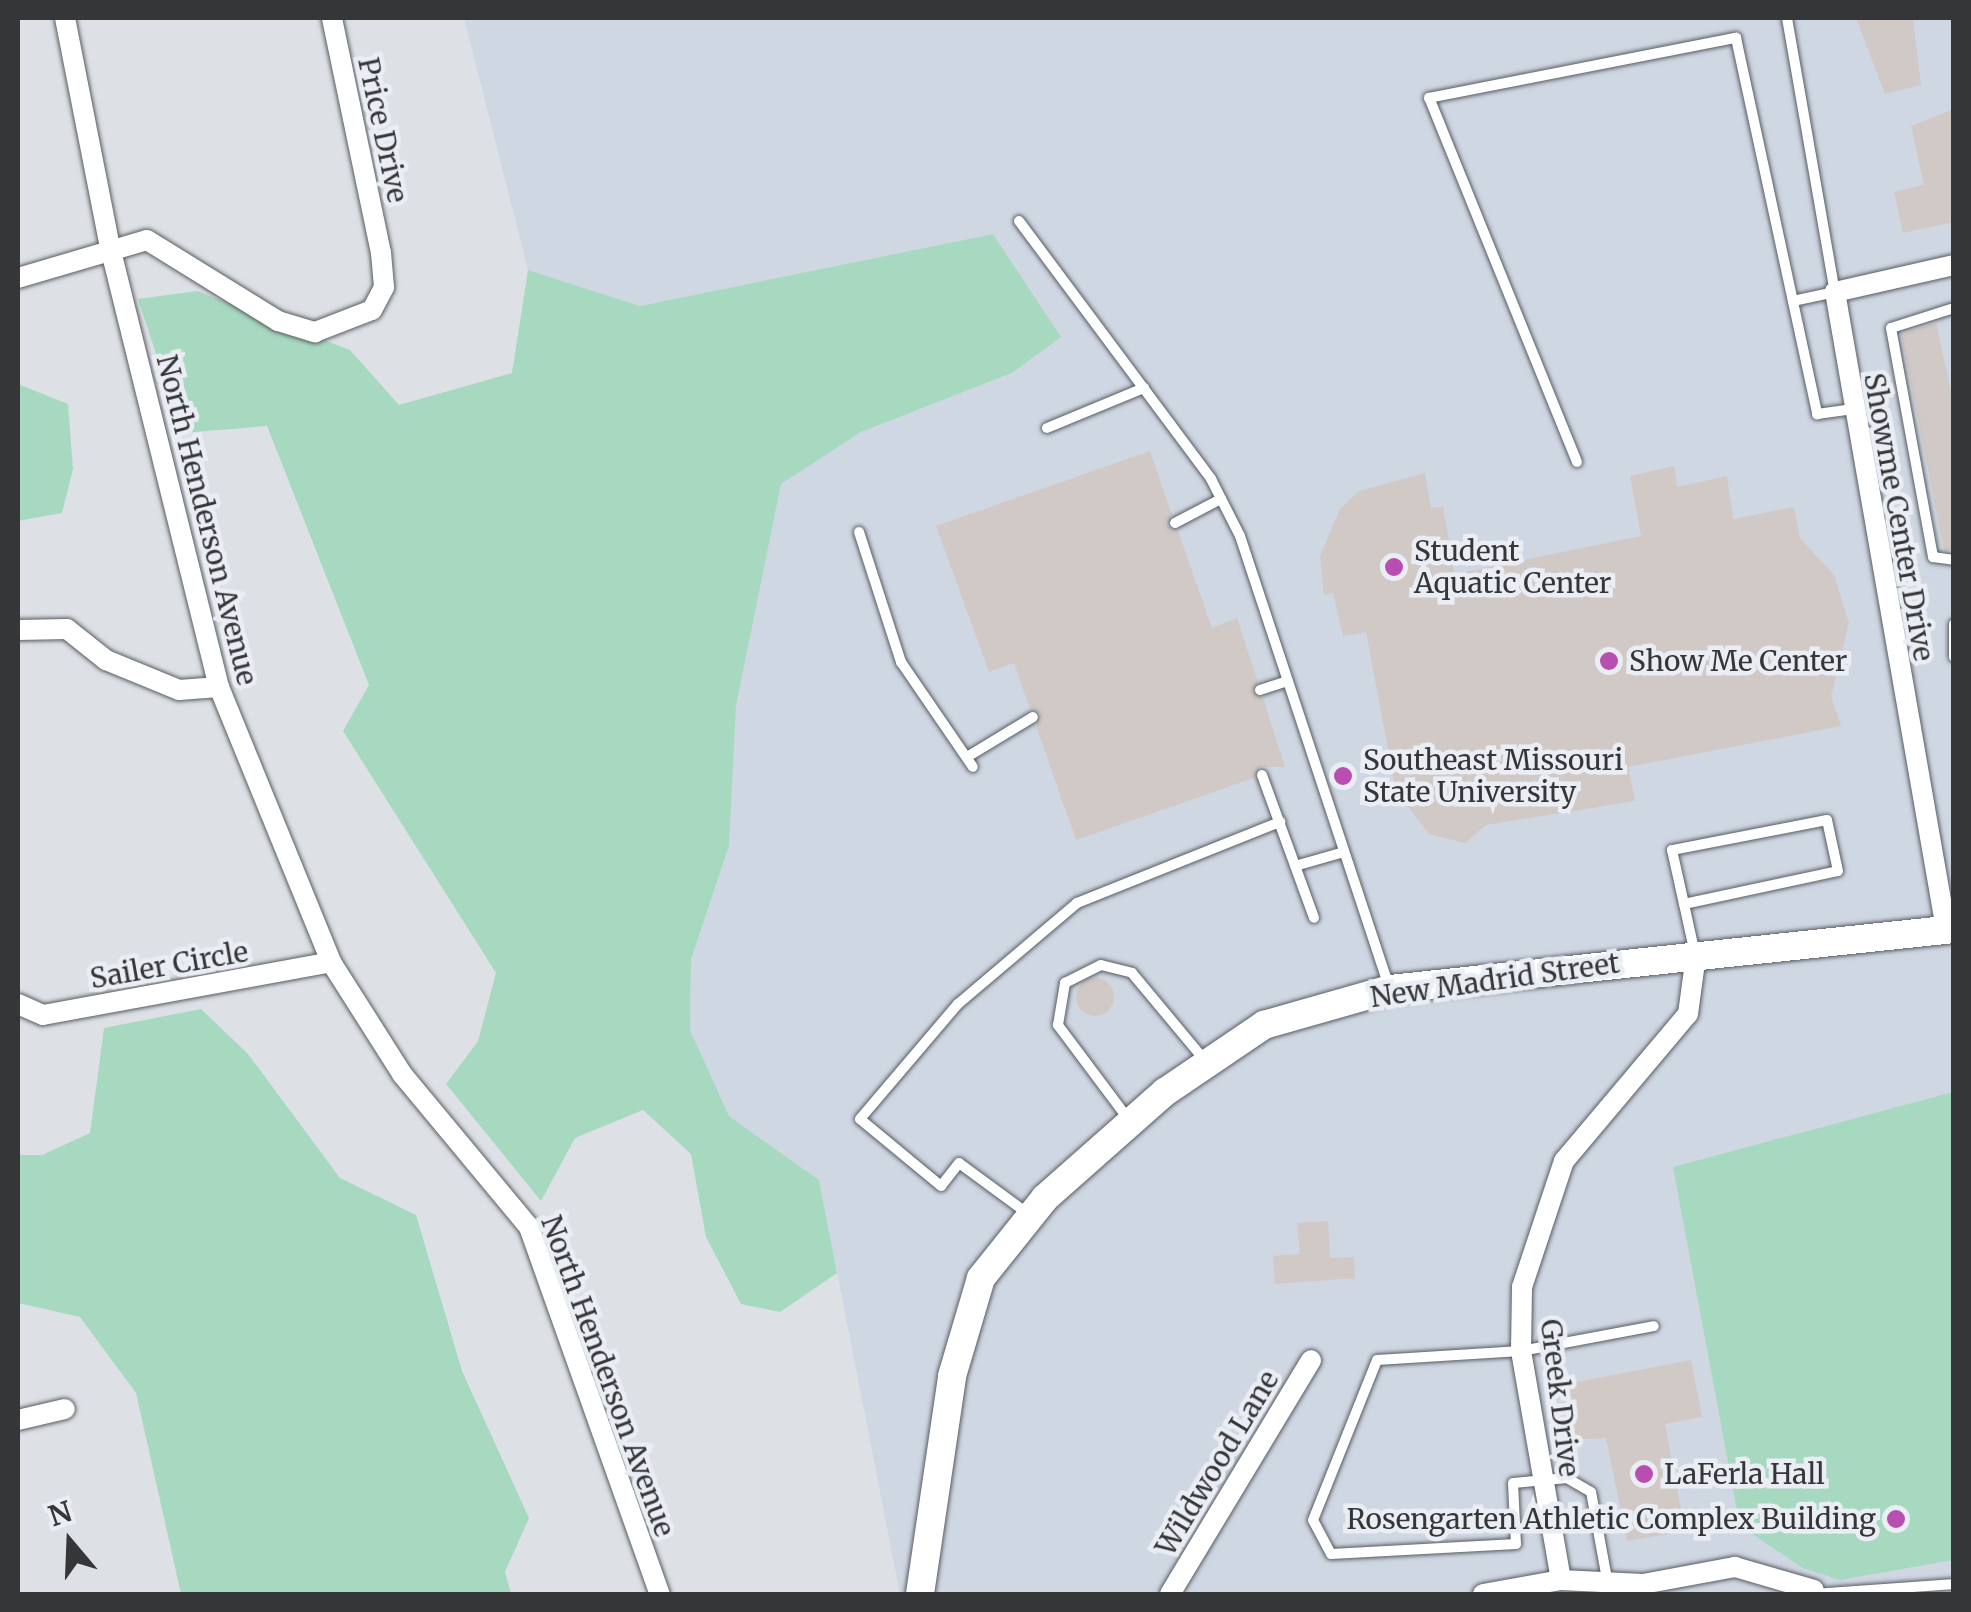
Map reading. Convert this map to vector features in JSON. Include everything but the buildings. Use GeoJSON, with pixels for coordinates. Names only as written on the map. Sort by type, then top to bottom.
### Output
{"type":"FeatureCollection","features":[{"type":"Feature","properties":{"kind":"street","name":"North Henderson Avenue"},"geometry":{"type":"LineString","coordinates":[[65,18],[110,247],[218,687],[332,962],[402,1074],[529,1228],[660,1594]]}},
{"type":"Feature","properties":{"kind":"street","name":"Price Drive"},"geometry":{"type":"LineString","coordinates":[[18,278],[110,247],[147,240],[278,321],[315,332],[372,310],[384,287],[381,253],[332,18]]}},
{"type":"Feature","properties":{"kind":"street"},"geometry":{"type":"LineString","coordinates":[[1835,292],[1954,265]]}},
{"type":"Feature","properties":{"kind":"street","name":"Showme Center Drive"},"geometry":{"type":"LineString","coordinates":[[1835,292],[1852,409],[1950,929]]}},
{"type":"Feature","properties":{"kind":"street"},"geometry":{"type":"LineString","coordinates":[[18,630],[68,629],[106,660],[179,690],[218,687]]}},
{"type":"Feature","properties":{"kind":"street","name":"New Madrid Street"},"geometry":{"type":"LineString","coordinates":[[920,1594],[962,1343],[981,1278],[1031,1216],[1131,1122],[1264,1026],[1390,990],[1950,929]]}},
{"type":"Feature","properties":{"kind":"street","name":"Greek Drive"},"geometry":{"type":"LineString","coordinates":[[1561,1580],[1521,1351],[1522,1287],[1564,1161],[1688,1014],[1696,955]]}},
{"type":"Feature","properties":{"kind":"street","name":"Sailer Circle"},"geometry":{"type":"LineString","coordinates":[[18,1004],[43,1015],[332,962]]}},
{"type":"Feature","properties":{"kind":"street","name":"Wildwood Lane"},"geometry":{"type":"LineString","coordinates":[[1170,1594],[1311,1360]]}},
{"type":"Feature","properties":{"kind":"street"},"geometry":{"type":"LineString","coordinates":[[18,1420],[65,1410]]}},
{"type":"Feature","properties":{"kind":"street"},"geometry":{"type":"LineString","coordinates":[[1483,1594],[1561,1580],[1607,1579],[1643,1584],[1735,1567],[1815,1592]]}},
{"type":"Feature","properties":{"kind":"lane"},"geometry":{"type":"LineString","coordinates":[[1787,18],[1835,292],[1794,302]]}},
{"type":"Feature","properties":{"kind":"lane"},"geometry":{"type":"LineString","coordinates":[[1577,462],[1429,98],[1736,38],[1817,414],[1852,409]]}},
{"type":"Feature","properties":{"kind":"lane"},"geometry":{"type":"LineString","coordinates":[[1019,221],[1221,499],[1288,681],[1390,990]]}},
{"type":"Feature","properties":{"kind":"lane"},"geometry":{"type":"LineString","coordinates":[[1954,308],[1891,328],[1933,557],[1954,560]]}},
{"type":"Feature","properties":{"kind":"lane"},"geometry":{"type":"LineString","coordinates":[[1048,428],[1144,388]]}},
{"type":"Feature","properties":{"kind":"lane"},"geometry":{"type":"LineString","coordinates":[[1175,523],[1221,499]]}},
{"type":"Feature","properties":{"kind":"lane"},"geometry":{"type":"LineString","coordinates":[[859,532],[901,662],[970,762],[1033,717]]}},
{"type":"Feature","properties":{"kind":"lane"},"geometry":{"type":"LineString","coordinates":[[1954,624],[1954,656]]}},
{"type":"Feature","properties":{"kind":"lane"},"geometry":{"type":"LineString","coordinates":[[1260,690],[1288,681]]}},
{"type":"Feature","properties":{"kind":"lane"},"geometry":{"type":"LineString","coordinates":[[1262,774],[1314,918]]}},
{"type":"Feature","properties":{"kind":"lane"},"geometry":{"type":"LineString","coordinates":[[1684,904],[1838,870],[1826,820],[1672,850],[1684,904],[1696,955]]}},
{"type":"Feature","properties":{"kind":"lane"},"geometry":{"type":"LineString","coordinates":[[1031,1216],[960,1163],[940,1186],[860,1118],[958,1004],[1078,902],[1280,822]]}},
{"type":"Feature","properties":{"kind":"lane"},"geometry":{"type":"LineString","coordinates":[[1295,866],[1344,852]]}},
{"type":"Feature","properties":{"kind":"lane"},"geometry":{"type":"LineString","coordinates":[[1131,1122],[1058,1025],[1066,983],[1101,965],[1132,973],[1208,1064]]}},
{"type":"Feature","properties":{"kind":"lane"},"geometry":{"type":"LineString","coordinates":[[1607,1579],[1591,1492],[1568,1478],[1513,1483],[1516,1544],[1331,1554],[1317,1540],[1313,1520],[1368,1366],[1521,1351],[1654,1326]]}},
{"type":"Feature","properties":{"kind":"lane"},"geometry":{"type":"LineString","coordinates":[[1815,1592],[1954,1584]]}},
{"type":"Feature","properties":{"kind":"shaded area","name":"Southeast Missouri State University"},"geometry":{"type":"Polygon","coordinates":[[[464,18],[1953,18],[1953,1594],[900,1594],[819,1180],[729,1116],[690,1030],[691,960],[729,846],[736,706],[781,483],[861,432],[1012,373],[993,234],[640,306],[528,270],[464,18]]]}},
{"type":"Feature","properties":{"kind":"green space"},"geometry":{"type":"Polygon","coordinates":[[[993,234],[1061,337],[1012,373],[861,432],[781,484],[736,706],[729,846],[691,960],[690,1030],[729,1116],[819,1180],[837,1273],[780,1312],[741,1304],[706,1237],[691,1154],[643,1110],[575,1138],[541,1201],[446,1084],[478,1041],[496,973],[343,731],[369,685],[267,426],[182,433],[138,299],[197,291],[350,350],[399,405],[512,373],[528,270],[640,306],[993,234]]]}},
{"type":"Feature","properties":{"kind":"green space"},"geometry":{"type":"Polygon","coordinates":[[[18,384],[68,404],[73,469],[62,513],[18,521],[18,384]]]}},
{"type":"Feature","properties":{"kind":"green space"},"geometry":{"type":"Polygon","coordinates":[[[201,1009],[248,1054],[340,1178],[416,1215],[462,1371],[529,1518],[505,1572],[511,1594],[181,1594],[136,1393],[80,1317],[18,1303],[18,1155],[42,1155],[90,1133],[104,1028],[201,1009]]]}},
{"type":"Feature","properties":{"kind":"green space"},"geometry":{"type":"Polygon","coordinates":[[[1953,1092],[1953,1560],[1840,1580],[1803,1568],[1740,1526],[1673,1167],[1953,1092]]]}},
{"type":"Feature","properties":{"kind":"place","name":"Student Aquatic Center"},"geometry":{"type":"Point","coordinates":[1394,567]}},
{"type":"Feature","properties":{"kind":"place","name":"Show Me Center"},"geometry":{"type":"Point","coordinates":[1609,661]}},
{"type":"Feature","properties":{"kind":"place","name":"Southeast Missouri State University"},"geometry":{"type":"Point","coordinates":[1343,776]}},
{"type":"Feature","properties":{"kind":"place","name":"LaFerla Hall"},"geometry":{"type":"Point","coordinates":[1644,1474]}},
{"type":"Feature","properties":{"kind":"place","name":"Rosengarten Athletic Complex Building"},"geometry":{"type":"Point","coordinates":[1896,1519]}}]}
